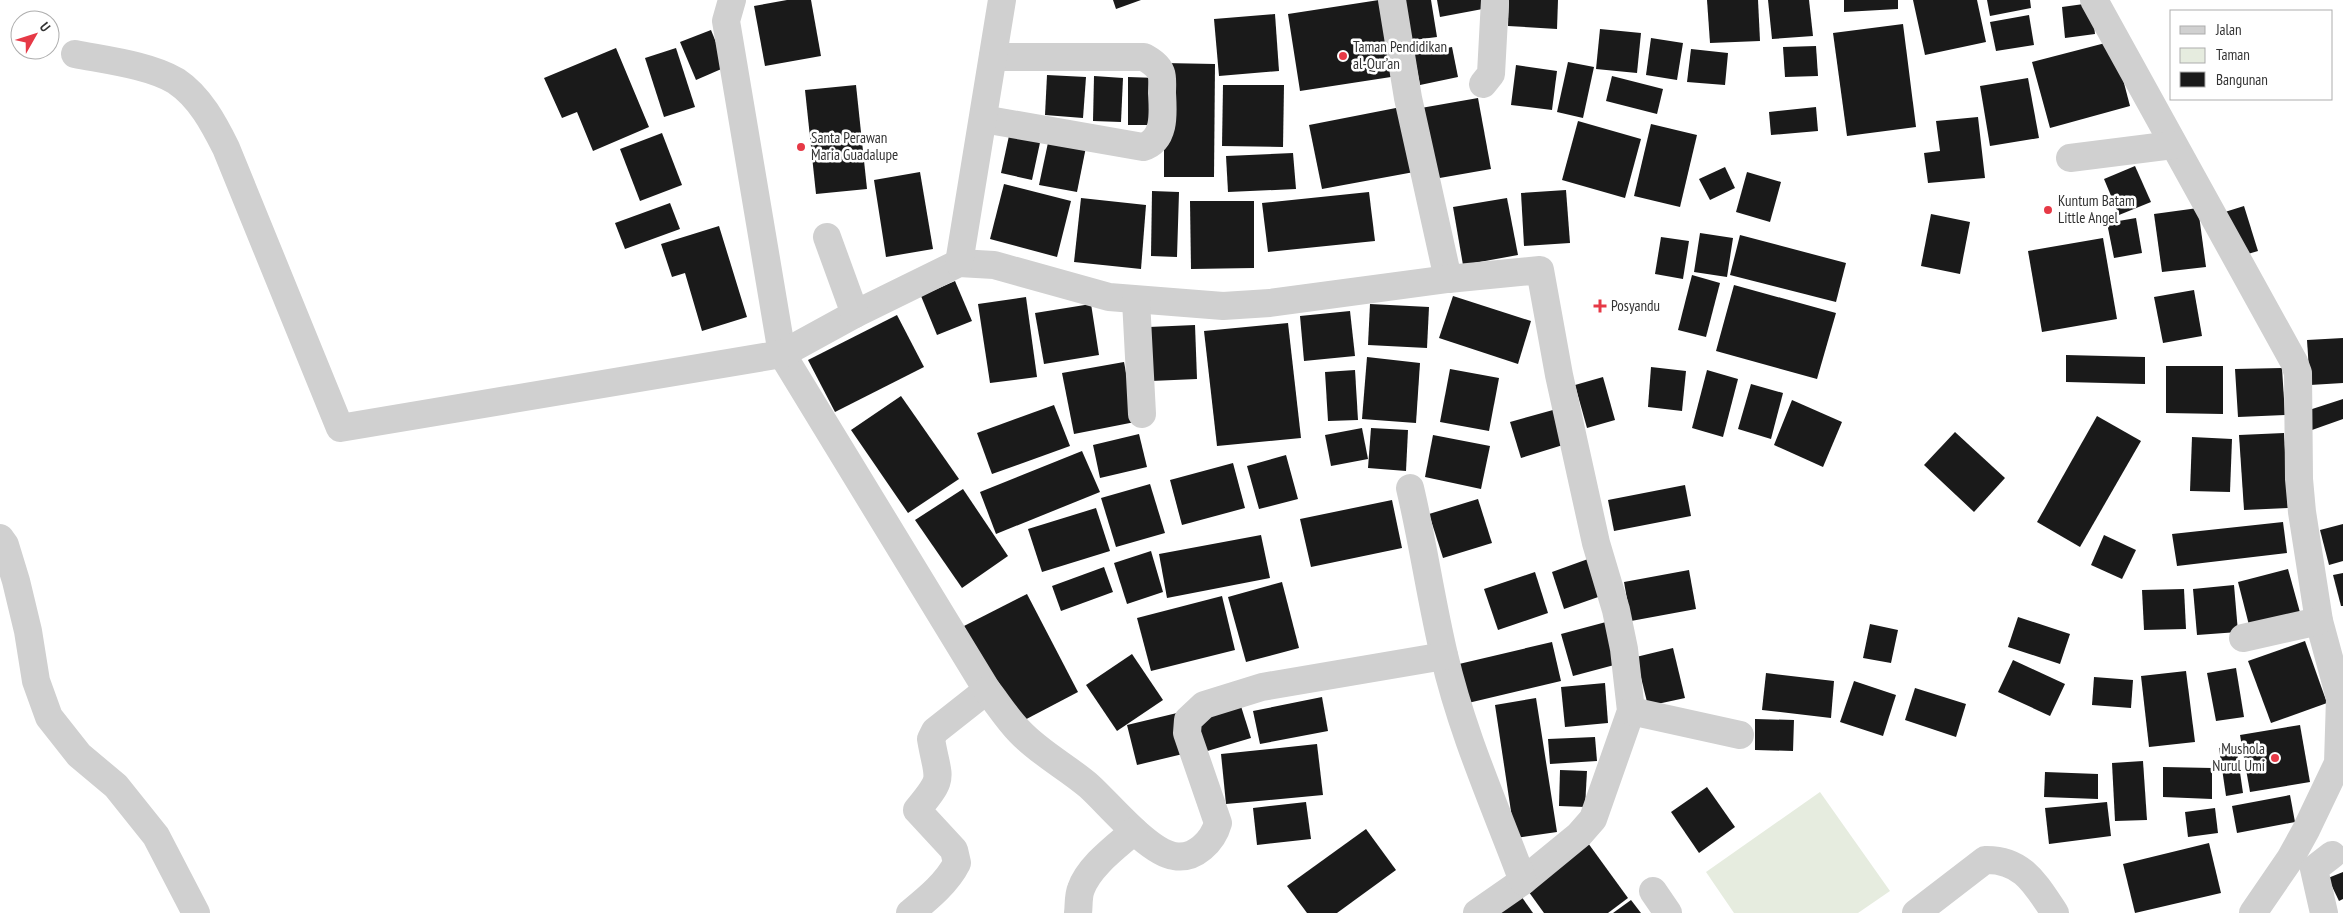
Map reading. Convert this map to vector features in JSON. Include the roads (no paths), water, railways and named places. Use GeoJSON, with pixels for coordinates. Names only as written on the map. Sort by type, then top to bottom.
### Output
{"type":"FeatureCollection","features":[{"type":"Feature","properties":{"kind":"street"},"geometry":{"type":"LineString","coordinates":[[732,0],[726,21],[782,354],[987,690],[1018,730],[1034,746],[1088,786],[1134,831],[1160,850],[1173,856],[1184,857],[1199,850],[1215,836],[1218,823],[1187,733],[1188,720],[1204,705],[1262,687],[1444,656]]}},
{"type":"Feature","properties":{"kind":"street"},"geometry":{"type":"LineString","coordinates":[[958,263],[1002,0]]}},
{"type":"Feature","properties":{"kind":"street"},"geometry":{"type":"LineString","coordinates":[[1392,0],[1408,98],[1448,279]]}},
{"type":"Feature","properties":{"kind":"street"},"geometry":{"type":"LineString","coordinates":[[1483,84],[1491,74],[1495,0]]}},
{"type":"Feature","properties":{"kind":"street"},"geometry":{"type":"LineString","coordinates":[[2094,0],[2294,362],[2298,373],[2299,479],[2308,562],[2319,622],[2340,690],[2340,768],[2290,859],[2253,913]]}},
{"type":"Feature","properties":{"kind":"street"},"geometry":{"type":"LineString","coordinates":[[75,54],[149,70],[175,81],[192,95],[212,121],[226,148],[340,428],[782,354],[855,314],[958,263],[994,266],[1108,297],[1223,306],[1270,303],[1448,279],[1540,270],[1559,375],[1594,533],[1616,610],[1624,649],[1631,711],[1592,819],[1579,835],[1523,880],[1477,913]]}},
{"type":"Feature","properties":{"kind":"street"},"geometry":{"type":"LineString","coordinates":[[983,119],[1143,147],[1151,145],[1156,139],[1163,120],[1162,74],[1154,63],[1144,58],[993,57]]}},
{"type":"Feature","properties":{"kind":"street"},"geometry":{"type":"LineString","coordinates":[[2070,158],[2173,145]]}},
{"type":"Feature","properties":{"kind":"street"},"geometry":{"type":"LineString","coordinates":[[827,237],[855,314]]}},
{"type":"Feature","properties":{"kind":"street"},"geometry":{"type":"LineString","coordinates":[[1136,300],[1142,414]]}},
{"type":"Feature","properties":{"kind":"street"},"geometry":{"type":"LineString","coordinates":[[1410,488],[1444,656],[1466,733],[1523,880]]}},
{"type":"Feature","properties":{"kind":"street"},"geometry":{"type":"LineString","coordinates":[[0,538],[5,545],[16,580],[28,631],[36,681],[49,717],[79,755],[116,786],[156,836],[196,913]]}},
{"type":"Feature","properties":{"kind":"street"},"geometry":{"type":"LineString","coordinates":[[2244,638],[2319,622]]}},
{"type":"Feature","properties":{"kind":"street"},"geometry":{"type":"LineString","coordinates":[[910,913],[928,899],[954,870],[957,863],[954,850],[917,810],[936,787],[939,779],[931,739],[935,732],[987,690]]}},
{"type":"Feature","properties":{"kind":"street"},"geometry":{"type":"LineString","coordinates":[[1631,711],[1740,735]]}},
{"type":"Feature","properties":{"kind":"street"},"geometry":{"type":"LineString","coordinates":[[2306,830],[2338,852],[2314,870],[2324,913]]}},
{"type":"Feature","properties":{"kind":"street"},"geometry":{"type":"LineString","coordinates":[[1078,913],[1080,889],[1100,861],[1134,831]]}},
{"type":"Feature","properties":{"kind":"street"},"geometry":{"type":"LineString","coordinates":[[1916,913],[1985,860],[1998,860],[2016,866],[2032,880],[2056,913]]}},
{"type":"Feature","properties":{"kind":"street"},"geometry":{"type":"LineString","coordinates":[[1653,891],[1668,913]]}},
{"type":"Feature","properties":{"kind":"place","name":"Taman Pendidikan al-Qur’an"},"geometry":{"type":"Point","coordinates":[1343,56]}},
{"type":"Feature","properties":{"kind":"place","name":"Santa Perawan Maria Guadalupe"},"geometry":{"type":"Point","coordinates":[801,147]}},
{"type":"Feature","properties":{"kind":"place","name":"Kuntum Batam Little Angel"},"geometry":{"type":"Point","coordinates":[2048,210]}},
{"type":"Feature","properties":{"kind":"place","name":"Posyandu"},"geometry":{"type":"Point","coordinates":[1600,306]}},
{"type":"Feature","properties":{"kind":"place","name":"Mushola Nurul Umi"},"geometry":{"type":"Point","coordinates":[2275,758]}}]}
